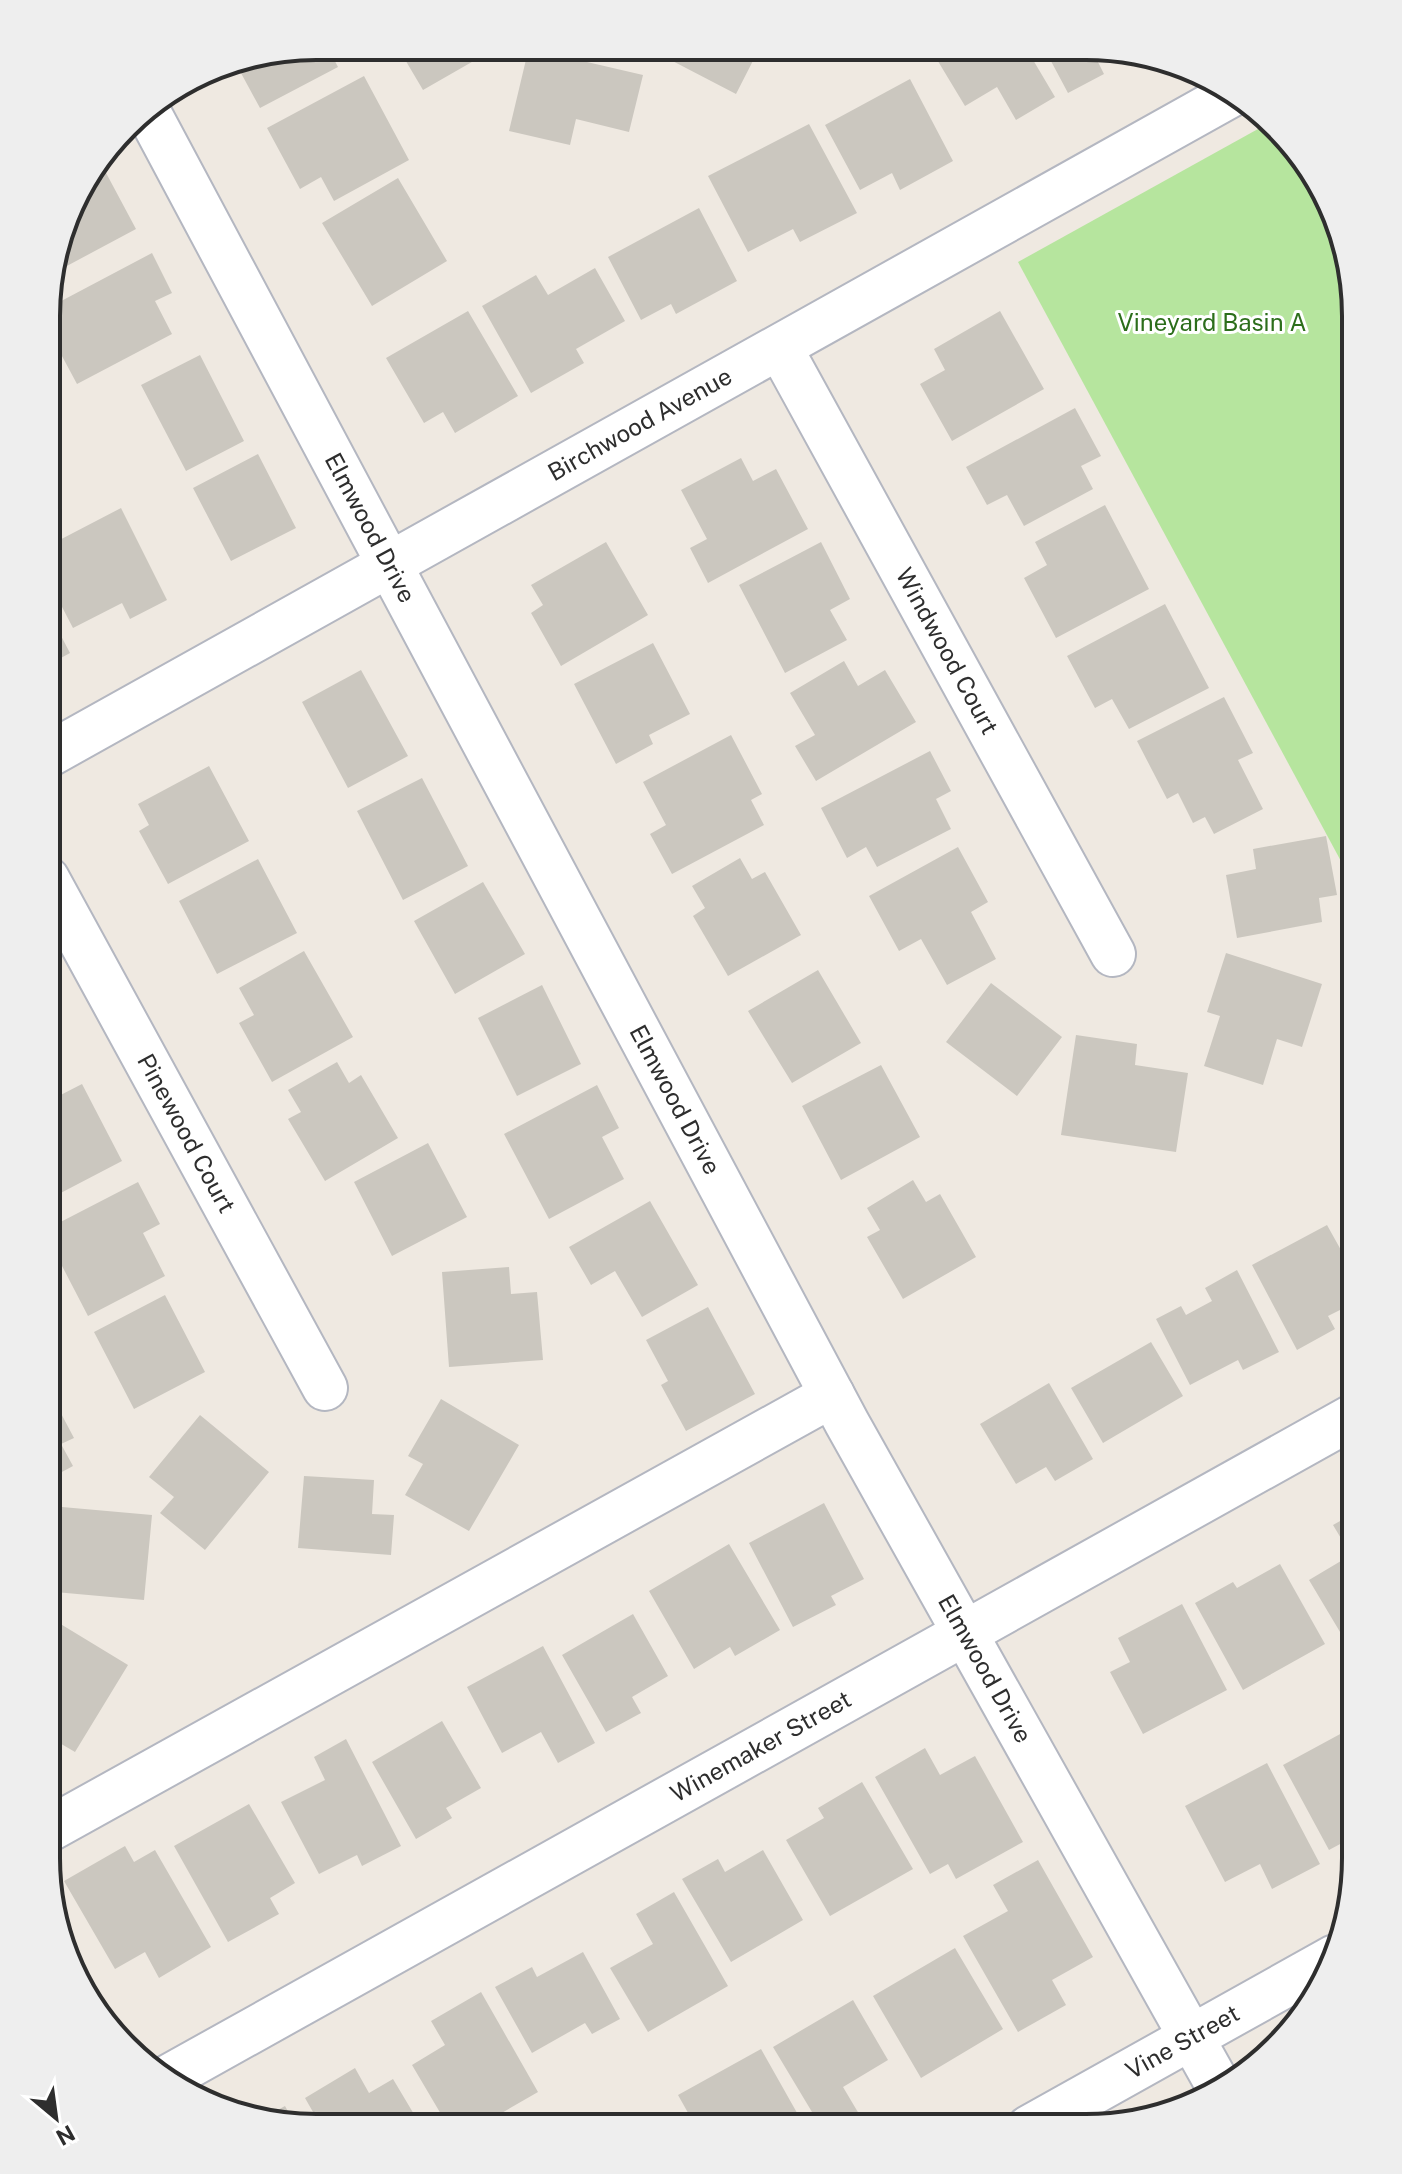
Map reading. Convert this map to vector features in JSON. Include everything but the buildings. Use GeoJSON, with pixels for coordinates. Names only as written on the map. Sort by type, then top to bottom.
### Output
{"type":"FeatureCollection","features":[{"type":"Feature","properties":{"kind":"street","name":"Birchwood Avenue"},"geometry":{"type":"LineString","coordinates":[[60,748],[1222,100]]}},
{"type":"Feature","properties":{"kind":"street","name":"Elmwood Drive"},"geometry":{"type":"LineString","coordinates":[[152,120],[832,1395],[1215,2079]]}},
{"type":"Feature","properties":{"kind":"street","name":"Windwood Court"},"geometry":{"type":"LineString","coordinates":[[780,348],[1113,954]]}},
{"type":"Feature","properties":{"kind":"street","name":"Pinewood Court"},"geometry":{"type":"LineString","coordinates":[[60,903],[325,1388]]}},
{"type":"Feature","properties":{"kind":"street"},"geometry":{"type":"LineString","coordinates":[[60,1823],[832,1395]]}},
{"type":"Feature","properties":{"kind":"street","name":"Winemaker Street"},"geometry":{"type":"LineString","coordinates":[[177,2072],[1341,1423]]}},
{"type":"Feature","properties":{"kind":"street","name":"Vine Street"},"geometry":{"type":"LineString","coordinates":[[1054,2114],[1318,1967]]}},
{"type":"Feature","properties":{"kind":"green space","name":"Vineyard Basin A"},"geometry":{"type":"Polygon","coordinates":[[[1259,128],[1289,160],[1308,188],[1328,234],[1337,266],[1342,316],[1342,862],[1018,262],[1259,128]]]}}]}
